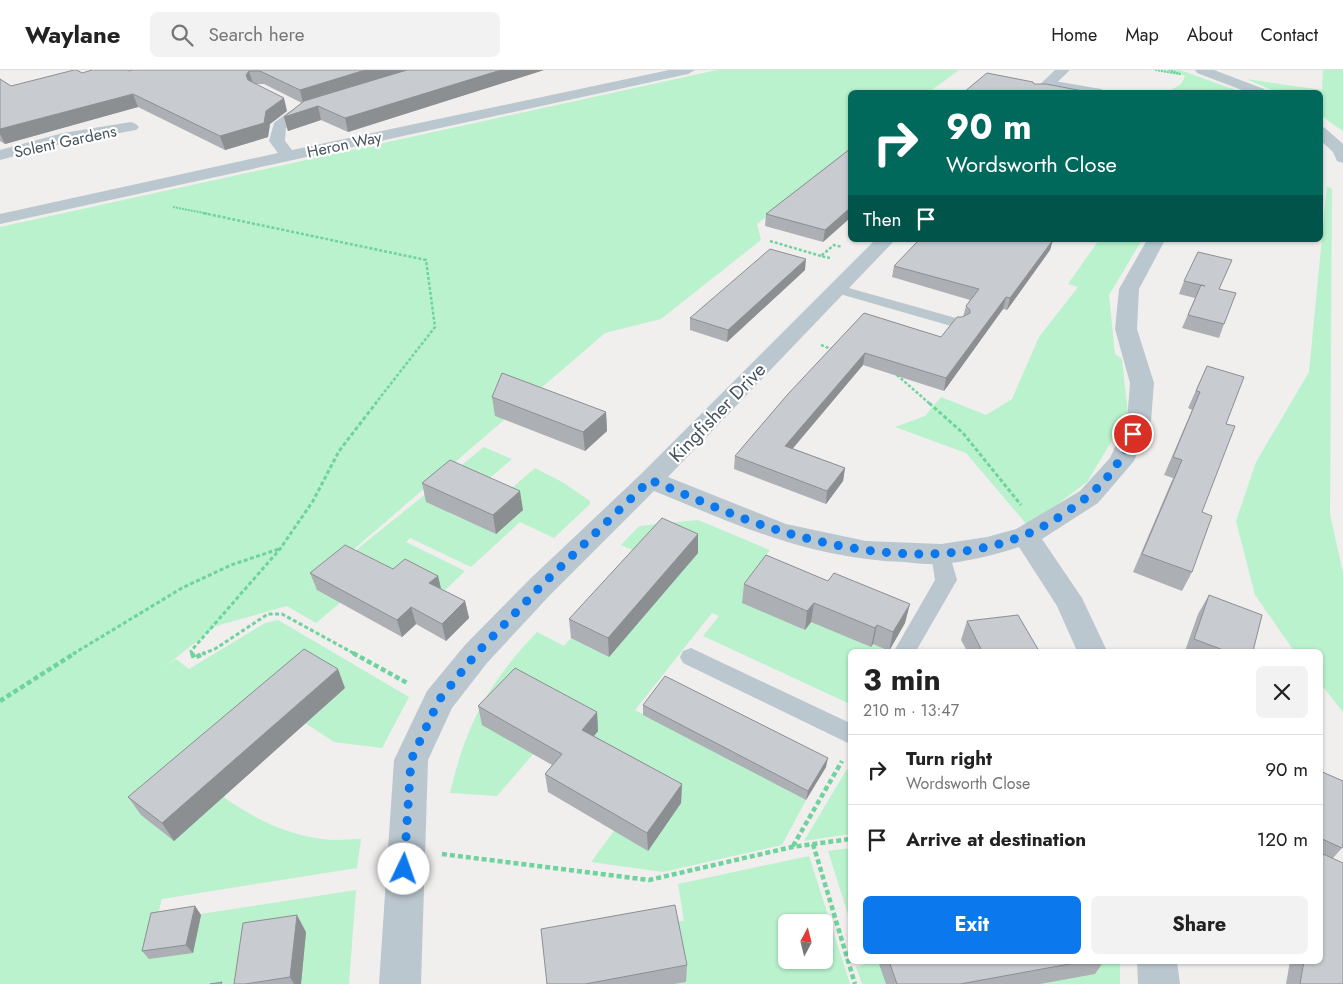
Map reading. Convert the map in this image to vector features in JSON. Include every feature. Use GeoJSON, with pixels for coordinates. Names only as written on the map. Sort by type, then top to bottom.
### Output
{"type":"FeatureCollection","features":[{"type":"Feature","properties":{"kind":"street","name":"Heron Way"},"geometry":{"type":"LineString","coordinates":[[0,219],[136,188],[688,70]]}},
{"type":"Feature","properties":{"kind":"street"},"geometry":{"type":"LineString","coordinates":[[1044,88],[1063,70]]}},
{"type":"Feature","properties":{"kind":"street"},"geometry":{"type":"LineString","coordinates":[[1202,70],[1254,90]]}},
{"type":"Feature","properties":{"kind":"street"},"geometry":{"type":"LineString","coordinates":[[284,101],[302,110]]}},
{"type":"Feature","properties":{"kind":"street"},"geometry":{"type":"LineString","coordinates":[[289,156],[277,141],[279,126],[302,110],[330,101]]}},
{"type":"Feature","properties":{"kind":"street","name":"Solent Gardens"},"geometry":{"type":"LineString","coordinates":[[0,155],[63,138],[131,127]]}},
{"type":"Feature","properties":{"kind":"street"},"geometry":{"type":"LineString","coordinates":[[1323,134],[1340,150],[1343,158]]}},
{"type":"Feature","properties":{"kind":"street","name":"Kingfisher Drive"},"geometry":{"type":"LineString","coordinates":[[400,984],[405,850],[411,760],[439,700],[476,654],[541,586],[650,480],[884,242]]}},
{"type":"Feature","properties":{"kind":"street"},"geometry":{"type":"LineString","coordinates":[[650,480],[778,531],[822,543],[866,551],[941,554],[987,547],[1033,533],[1089,497],[1121,461],[1139,421],[1142,383],[1126,329],[1129,289],[1155,242]]}},
{"type":"Feature","properties":{"kind":"street"},"geometry":{"type":"LineString","coordinates":[[1033,533],[1085,633],[1091,649]]}},
{"type":"Feature","properties":{"kind":"street"},"geometry":{"type":"LineString","coordinates":[[1157,964],[1159,984]]}},
{"type":"Feature","properties":{"kind":"lane"},"geometry":{"type":"LineString","coordinates":[[1044,88],[1072,90]]}},
{"type":"Feature","properties":{"kind":"lane"},"geometry":{"type":"LineString","coordinates":[[838,289],[958,323]]}},
{"type":"Feature","properties":{"kind":"lane"},"geometry":{"type":"LineString","coordinates":[[906,649],[946,580],[941,554]]}},
{"type":"Feature","properties":{"kind":"lane"},"geometry":{"type":"LineString","coordinates":[[691,657],[848,733]]}},
{"type":"Feature","properties":{"kind":"path"},"geometry":{"type":"LineString","coordinates":[[1155,70],[1179,75],[1168,70]]}},
{"type":"Feature","properties":{"kind":"path"},"geometry":{"type":"LineString","coordinates":[[136,188],[143,196],[179,209],[426,260],[434,327],[339,452],[313,502],[280,549],[191,651],[194,658],[215,649],[268,614],[282,614],[439,700]]}},
{"type":"Feature","properties":{"kind":"path"},"geometry":{"type":"LineString","coordinates":[[770,241],[821,256]]}},
{"type":"Feature","properties":{"kind":"path"},"geometry":{"type":"LineString","coordinates":[[791,336],[837,351]]}},
{"type":"Feature","properties":{"kind":"path"},"geometry":{"type":"LineString","coordinates":[[963,432],[1033,533]]}},
{"type":"Feature","properties":{"kind":"path"},"geometry":{"type":"LineString","coordinates":[[0,702],[112,630],[182,588],[231,564],[280,549]]}},
{"type":"Feature","properties":{"kind":"path"},"geometry":{"type":"LineString","coordinates":[[792,847],[840,764]]}},
{"type":"Feature","properties":{"kind":"path"},"geometry":{"type":"LineString","coordinates":[[405,850],[648,880],[792,847],[848,839]]}},
{"type":"Feature","properties":{"kind":"path"},"geometry":{"type":"LineString","coordinates":[[813,844],[848,961]]}},
{"type":"Feature","properties":{"kind":"path"},"geometry":{"type":"LineString","coordinates":[[849,964],[855,984]]}},
{"type":"Feature","properties":{"kind":"green space"},"geometry":{"type":"Polygon","coordinates":[[[717,70],[959,70],[932,90],[848,90],[848,154],[757,224],[761,240],[661,319],[605,333],[304,592],[484,447],[512,459],[449,513],[472,523],[535,468],[564,483],[590,501],[590,504],[554,538],[520,522],[471,567],[410,538],[406,542],[465,571],[442,593],[374,574],[316,623],[287,606],[216,626],[163,668],[176,659],[189,669],[265,623],[278,620],[409,697],[382,748],[334,742],[273,702],[190,773],[236,806],[285,830],[327,840],[361,839],[357,868],[162,899],[156,921],[356,890],[349,984],[0,984],[0,227],[717,70]]]}},
{"type":"Feature","properties":{"kind":"green space"},"geometry":{"type":"Polygon","coordinates":[[[1155,70],[1180,70],[1235,90],[1171,90],[1181,84],[1185,77],[1182,74],[1155,70]]]}},
{"type":"Feature","properties":{"kind":"green space"},"geometry":{"type":"Polygon","coordinates":[[[1323,70],[1343,70],[1343,131],[1323,117],[1323,70]]]}},
{"type":"Feature","properties":{"kind":"green space"},"geometry":{"type":"Polygon","coordinates":[[[1246,79],[1322,90],[1272,90],[1246,79]]]}},
{"type":"Feature","properties":{"kind":"green space"},"geometry":{"type":"Polygon","coordinates":[[[1327,186],[1332,189],[1330,514],[1343,573],[1343,712],[1323,687],[1323,649],[1293,649],[1255,595],[1236,521],[1256,462],[1309,372],[1327,186]]]}},
{"type":"Feature","properties":{"kind":"green space"},"geometry":{"type":"Polygon","coordinates":[[[1098,242],[1141,242],[1109,295],[1115,354],[1122,359],[1128,414],[1087,482],[1028,526],[966,453],[895,427],[925,416],[941,397],[986,415],[1012,399],[1039,337],[1078,287],[1068,284],[1098,242]]]}},
{"type":"Feature","properties":{"kind":"green space"},"geometry":{"type":"Polygon","coordinates":[[[698,520],[770,550],[745,583],[804,630],[811,621],[871,647],[873,644],[884,649],[848,649],[848,703],[703,636],[719,616],[712,613],[635,710],[806,800],[782,845],[663,872],[591,862],[614,831],[568,714],[497,796],[450,793],[463,746],[481,706],[505,669],[537,632],[564,646],[571,638],[681,571],[621,545],[639,526],[698,520]]]}},
{"type":"Feature","properties":{"kind":"green space"},"geometry":{"type":"Polygon","coordinates":[[[847,769],[848,834],[804,841],[847,769]]]}},
{"type":"Feature","properties":{"kind":"green space"},"geometry":{"type":"Polygon","coordinates":[[[848,848],[848,915],[828,851],[848,848]]]}},
{"type":"Feature","properties":{"kind":"green space"},"geometry":{"type":"Polygon","coordinates":[[[809,856],[828,914],[778,914],[778,969],[833,969],[833,931],[850,984],[674,984],[675,922],[684,921],[678,884],[809,856]]]}},
{"type":"Feature","properties":{"kind":"green space"},"geometry":{"type":"Polygon","coordinates":[[[926,964],[933,984],[862,984],[856,967],[864,965],[926,964]]]}},
{"type":"Feature","properties":{"kind":"green space"},"geometry":{"type":"Polygon","coordinates":[[[1017,964],[1120,964],[1120,984],[1026,984],[1017,964]]]}},
{"type":"Feature","properties":{"kind":"building"},"geometry":{"type":"Polygon","coordinates":[[[74,70],[82,73],[92,70],[365,70],[300,90],[260,71],[249,71],[246,75],[248,80],[284,98],[266,111],[264,123],[220,136],[133,94],[0,129],[0,79],[11,86],[74,70]]]}},
{"type":"Feature","properties":{"kind":"building"},"geometry":{"type":"Polygon","coordinates":[[[407,70],[501,70],[345,118],[318,106],[284,117],[304,101],[407,70]]]}},
{"type":"Feature","properties":{"kind":"building"},"geometry":{"type":"Polygon","coordinates":[[[987,73],[1033,82],[1034,84],[1046,84],[1078,90],[966,90],[987,73]]]}},
{"type":"Feature","properties":{"kind":"building"},"geometry":{"type":"Polygon","coordinates":[[[848,151],[848,210],[825,230],[766,214],[848,151]]]}},
{"type":"Feature","properties":{"kind":"building"},"geometry":{"type":"Polygon","coordinates":[[[917,242],[1052,242],[1010,298],[1006,297],[946,378],[865,353],[785,446],[845,468],[827,491],[735,456],[788,394],[864,313],[941,337],[957,317],[970,313],[966,306],[979,289],[894,266],[917,242]]]}},
{"type":"Feature","properties":{"kind":"building"},"geometry":{"type":"Polygon","coordinates":[[[770,249],[806,259],[728,330],[690,318],[770,249]]]}},
{"type":"Feature","properties":{"kind":"building"},"geometry":{"type":"Polygon","coordinates":[[[1198,252],[1232,260],[1219,289],[1236,293],[1224,324],[1188,315],[1201,285],[1184,281],[1198,252]]]}},
{"type":"Feature","properties":{"kind":"building"},"geometry":{"type":"Polygon","coordinates":[[[1207,366],[1244,377],[1226,424],[1235,426],[1202,512],[1212,516],[1192,572],[1142,554],[1182,460],[1173,457],[1200,392],[1196,391],[1207,366]]]}},
{"type":"Feature","properties":{"kind":"building"},"geometry":{"type":"Polygon","coordinates":[[[502,373],[606,412],[583,432],[492,397],[502,373]]]}},
{"type":"Feature","properties":{"kind":"building"},"geometry":{"type":"Polygon","coordinates":[[[450,460],[520,491],[493,515],[422,483],[450,460]]]}},
{"type":"Feature","properties":{"kind":"building"},"geometry":{"type":"Polygon","coordinates":[[[662,518],[698,534],[608,638],[569,619],[662,518]]]}},
{"type":"Feature","properties":{"kind":"building"},"geometry":{"type":"Polygon","coordinates":[[[345,545],[393,569],[405,559],[438,576],[429,583],[465,601],[442,624],[411,607],[397,620],[310,573],[345,545]]]}},
{"type":"Feature","properties":{"kind":"building"},"geometry":{"type":"Polygon","coordinates":[[[766,555],[828,581],[834,573],[910,604],[893,632],[877,625],[875,628],[814,603],[807,611],[744,584],[766,555]]]}},
{"type":"Feature","properties":{"kind":"building"},"geometry":{"type":"Polygon","coordinates":[[[1209,595],[1262,615],[1254,649],[1221,649],[1194,639],[1209,595]]]}},
{"type":"Feature","properties":{"kind":"building"},"geometry":{"type":"Polygon","coordinates":[[[1018,615],[1038,649],[981,649],[967,621],[1018,615]]]}},
{"type":"Feature","properties":{"kind":"building"},"geometry":{"type":"Polygon","coordinates":[[[304,649],[338,669],[162,823],[128,797],[304,649]]]}},
{"type":"Feature","properties":{"kind":"building"},"geometry":{"type":"Polygon","coordinates":[[[515,668],[597,712],[582,730],[682,784],[647,833],[545,774],[562,754],[478,706],[515,668]]]}},
{"type":"Feature","properties":{"kind":"building"},"geometry":{"type":"Polygon","coordinates":[[[665,676],[828,758],[808,791],[643,705],[665,676]]]}},
{"type":"Feature","properties":{"kind":"building"},"geometry":{"type":"Polygon","coordinates":[[[1323,772],[1343,781],[1342,848],[1323,839],[1323,772]]]}},
{"type":"Feature","properties":{"kind":"building"},"geometry":{"type":"Polygon","coordinates":[[[1323,854],[1343,863],[1343,984],[1300,984],[1303,964],[1323,964],[1323,854]]]}},
{"type":"Feature","properties":{"kind":"building"},"geometry":{"type":"Polygon","coordinates":[[[675,905],[687,965],[585,984],[547,984],[541,929],[675,905]]]}},
{"type":"Feature","properties":{"kind":"building"},"geometry":{"type":"Polygon","coordinates":[[[195,906],[186,945],[142,951],[151,913],[195,906]]]}},
{"type":"Feature","properties":{"kind":"building"},"geometry":{"type":"Polygon","coordinates":[[[297,915],[290,977],[234,984],[243,923],[297,915]]]}},
{"type":"Feature","properties":{"kind":"building"},"geometry":{"type":"Polygon","coordinates":[[[890,964],[1070,964],[960,984],[897,984],[890,964]]]}},
{"type":"Feature","properties":{"kind":"route"},"geometry":{"type":"LineString","coordinates":[[404,869],[411,760],[439,700],[476,654],[541,586],[650,480],[778,531],[822,543],[866,551],[941,554],[987,547],[1026,536],[1040,529],[1089,497],[1121,461],[1133,434]]}}]}
